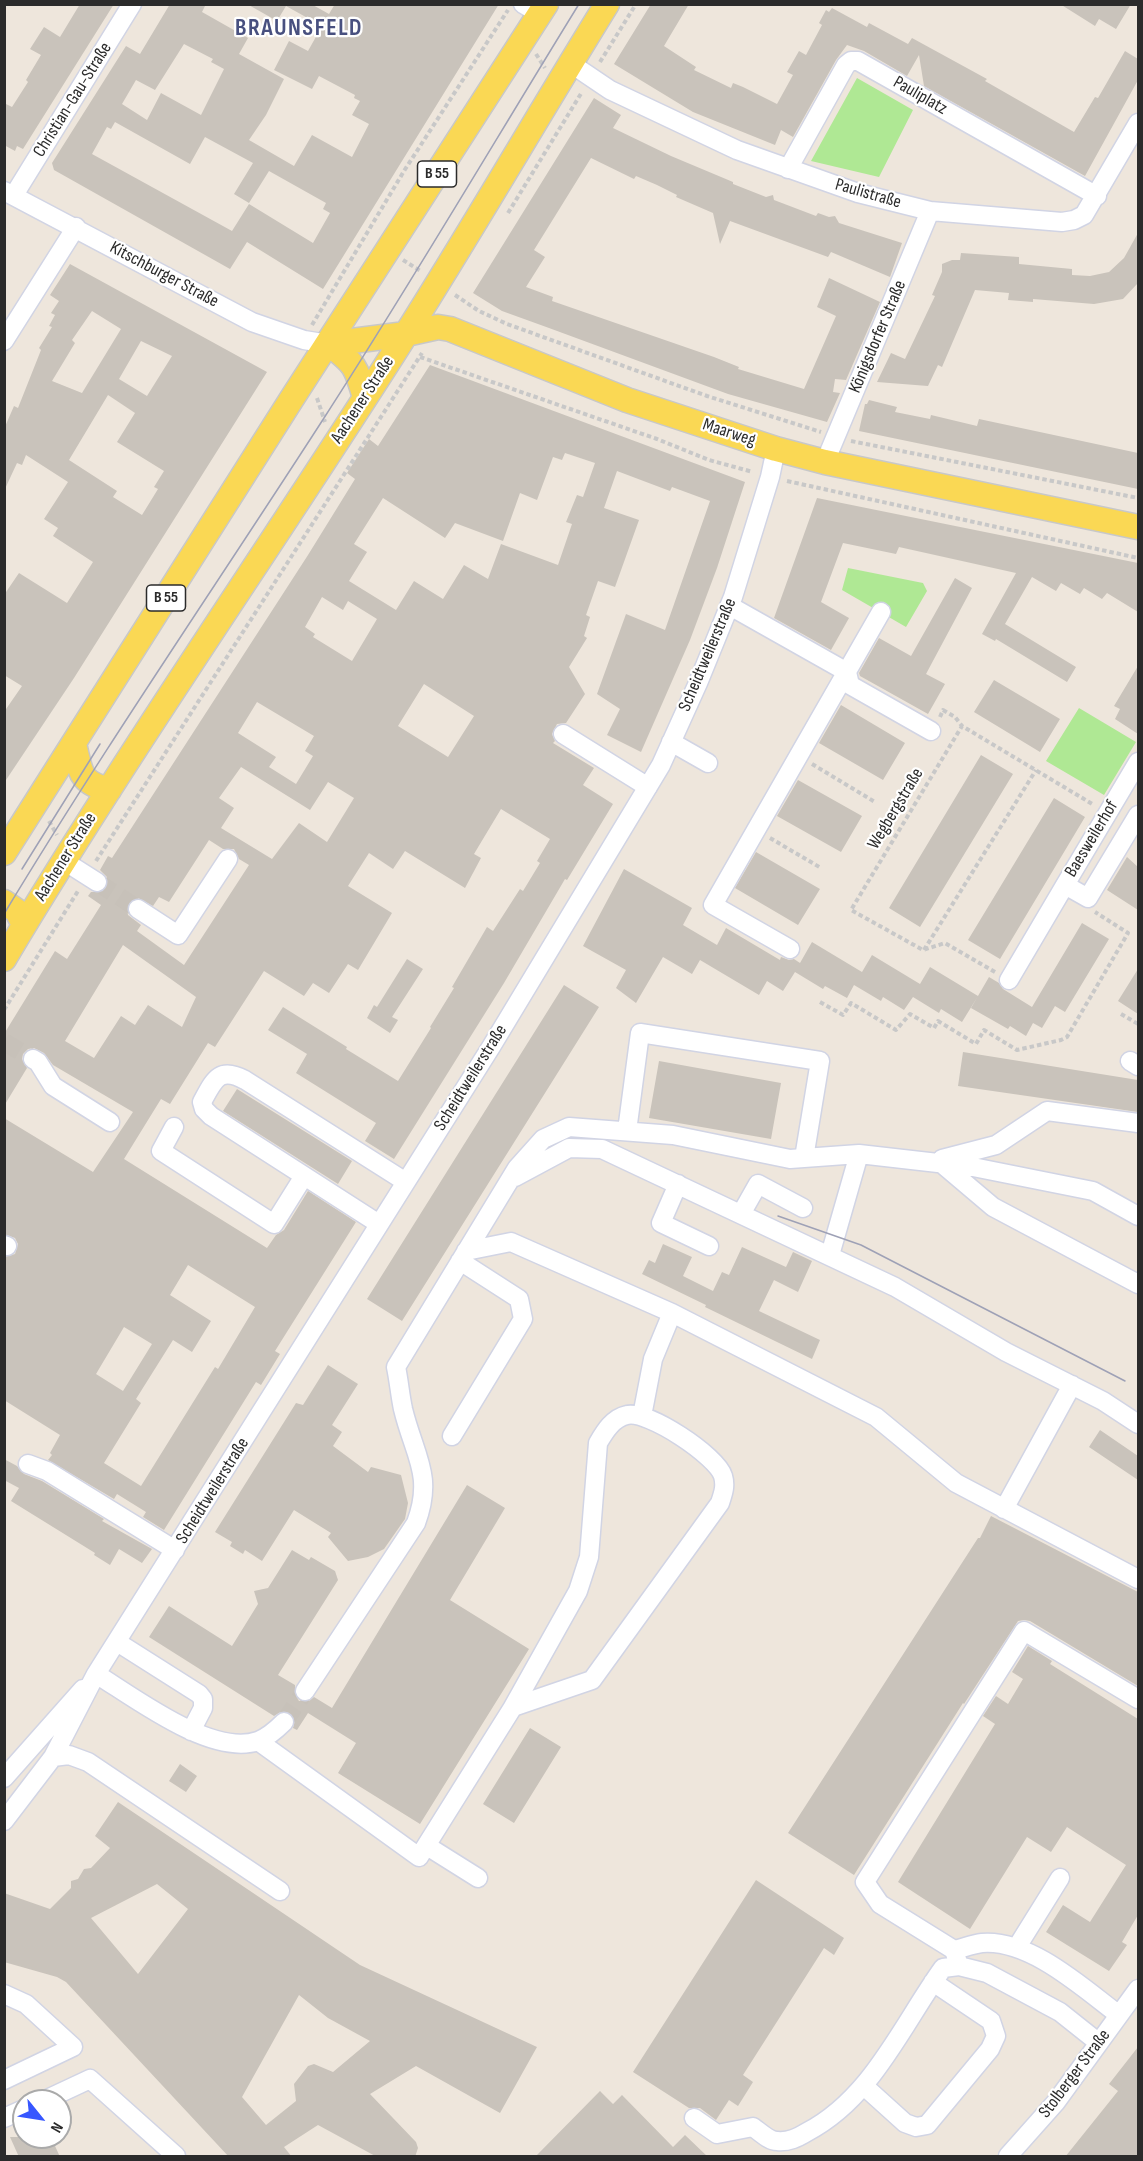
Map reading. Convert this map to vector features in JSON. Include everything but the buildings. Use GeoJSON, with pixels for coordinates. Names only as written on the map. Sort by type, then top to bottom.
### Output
{"type":"FeatureCollection","features":[{"type":"Feature","properties":{"kind":"main road","name":"Aachener Straße"},"geometry":{"type":"LineString","coordinates":[[4,959],[109,790],[406,334],[446,289],[567,68],[607,4]]}},
{"type":"Feature","properties":{"kind":"main road","name":"B 55"},"geometry":{"type":"LineString","coordinates":[[5,851],[518,47],[536,8]]}},
{"type":"Feature","properties":{"kind":"main road","name":"Maarweg"},"geometry":{"type":"LineString","coordinates":[[329,344],[406,334],[438,327],[450,329],[627,400],[776,449],[825,462],[1138,527]]}},
{"type":"Feature","properties":{"kind":"main road"},"geometry":{"type":"LineString","coordinates":[[329,344],[351,360],[359,376],[365,398]]}},
{"type":"Feature","properties":{"kind":"main road","name":"Aachener Straße"},"geometry":{"type":"LineString","coordinates":[[74,744],[81,772],[86,781],[109,790]]}},
{"type":"Feature","properties":{"kind":"main road","name":"Aachener Straße"},"geometry":{"type":"LineString","coordinates":[[4,902],[17,911],[24,925]]}},
{"type":"Feature","properties":{"kind":"street","name":"Christian-Gau-Straße"},"geometry":{"type":"LineString","coordinates":[[9,193],[132,4]]}},
{"type":"Feature","properties":{"kind":"street","name":"Pauliplatz"},"geometry":{"type":"LineString","coordinates":[[788,169],[846,66],[858,61],[1097,196]]}},
{"type":"Feature","properties":{"kind":"street","name":"Paulistraße"},"geometry":{"type":"LineString","coordinates":[[567,68],[586,85],[610,90],[737,150],[858,193],[930,211],[1062,222],[1074,220],[1084,215],[1138,127]]}},
{"type":"Feature","properties":{"kind":"street","name":"Kitschburger Straße"},"geometry":{"type":"LineString","coordinates":[[9,193],[252,322],[304,340],[329,344]]}},
{"type":"Feature","properties":{"kind":"street","name":"Königsdorfer Straße"},"geometry":{"type":"LineString","coordinates":[[825,462],[930,211]]}},
{"type":"Feature","properties":{"kind":"street"},"geometry":{"type":"LineString","coordinates":[[4,341],[76,227]]}},
{"type":"Feature","properties":{"kind":"street","name":"Scheidtweilerstraße"},"geometry":{"type":"LineString","coordinates":[[4,1821],[53,1757],[96,1674],[491,1047],[661,765],[730,606],[770,477],[776,449]]}},
{"type":"Feature","properties":{"kind":"street"},"geometry":{"type":"LineString","coordinates":[[730,606],[847,672],[850,685],[931,731]]}},
{"type":"Feature","properties":{"kind":"street"},"geometry":{"type":"LineString","coordinates":[[790,949],[713,905],[880,612]]}},
{"type":"Feature","properties":{"kind":"street"},"geometry":{"type":"LineString","coordinates":[[563,734],[648,787]]}},
{"type":"Feature","properties":{"kind":"street"},"geometry":{"type":"LineString","coordinates":[[671,742],[708,763]]}},
{"type":"Feature","properties":{"kind":"street","name":"Baesweilerhof"},"geometry":{"type":"LineString","coordinates":[[1008,980],[1138,762]]}},
{"type":"Feature","properties":{"kind":"street","name":"Baesweilerhof"},"geometry":{"type":"LineString","coordinates":[[1065,885],[1088,898],[1138,815]]}},
{"type":"Feature","properties":{"kind":"street"},"geometry":{"type":"LineString","coordinates":[[138,909],[178,935],[228,859]]}},
{"type":"Feature","properties":{"kind":"street"},"geometry":{"type":"LineString","coordinates":[[64,861],[92,879]]}},
{"type":"Feature","properties":{"kind":"street"},"geometry":{"type":"LineString","coordinates":[[627,1131],[640,1033],[820,1061],[804,1158]]}},
{"type":"Feature","properties":{"kind":"street"},"geometry":{"type":"LineString","coordinates":[[33,1059],[38,1062],[53,1086],[110,1122]]}},
{"type":"Feature","properties":{"kind":"street"},"geometry":{"type":"LineString","coordinates":[[379,1224],[211,1116],[204,1109],[202,1102],[214,1081],[224,1074],[239,1077],[406,1182]]}},
{"type":"Feature","properties":{"kind":"street"},"geometry":{"type":"LineString","coordinates":[[935,1163],[996,1145],[1047,1111],[1138,1123]]}},
{"type":"Feature","properties":{"kind":"street"},"geometry":{"type":"LineString","coordinates":[[174,1127],[161,1151],[274,1224],[304,1176]]}},
{"type":"Feature","properties":{"kind":"street"},"geometry":{"type":"LineString","coordinates":[[305,1691],[416,1523],[422,1509],[425,1494],[424,1478],[403,1409],[396,1367],[517,1168],[543,1139],[569,1127],[674,1135],[790,1159],[859,1154],[993,1170],[1093,1191],[1138,1216]]}},
{"type":"Feature","properties":{"kind":"street"},"geometry":{"type":"LineString","coordinates":[[510,1180],[569,1148],[602,1149],[896,1287],[1006,1352],[1103,1401],[1138,1424]]}},
{"type":"Feature","properties":{"kind":"street"},"geometry":{"type":"LineString","coordinates":[[830,1255],[859,1154]]}},
{"type":"Feature","properties":{"kind":"street"},"geometry":{"type":"LineString","coordinates":[[935,1163],[993,1207],[1138,1284]]}},
{"type":"Feature","properties":{"kind":"street"},"geometry":{"type":"LineString","coordinates":[[678,1184],[661,1223],[709,1246]]}},
{"type":"Feature","properties":{"kind":"street"},"geometry":{"type":"LineString","coordinates":[[741,1214],[758,1184],[803,1208]]}},
{"type":"Feature","properties":{"kind":"street"},"geometry":{"type":"LineString","coordinates":[[463,1256],[511,1242],[672,1313],[876,1417],[956,1483],[1138,1579]]}},
{"type":"Feature","properties":{"kind":"street"},"geometry":{"type":"LineString","coordinates":[[452,1436],[523,1319],[519,1299],[463,1256]]}},
{"type":"Feature","properties":{"kind":"street"},"geometry":{"type":"LineString","coordinates":[[642,1416],[653,1359],[672,1313]]}},
{"type":"Feature","properties":{"kind":"street"},"geometry":{"type":"LineString","coordinates":[[1004,1509],[1072,1385]]}},
{"type":"Feature","properties":{"kind":"street"},"geometry":{"type":"LineString","coordinates":[[258,1741],[419,1857],[513,1707],[585,1575],[589,1557],[598,1443],[604,1431],[617,1419],[629,1414],[653,1420],[716,1464],[723,1475],[725,1487],[720,1503],[592,1680],[513,1707]]}},
{"type":"Feature","properties":{"kind":"street"},"geometry":{"type":"LineString","coordinates":[[28,1464],[47,1471],[176,1550]]}},
{"type":"Feature","properties":{"kind":"street"},"geometry":{"type":"LineString","coordinates":[[1099,2043],[1060,2012],[957,1958],[880,1904],[865,1882],[1024,1631],[1138,1699]]}},
{"type":"Feature","properties":{"kind":"street"},"geometry":{"type":"LineString","coordinates":[[117,1642],[199,1694],[203,1699],[203,1708],[191,1731]]}},
{"type":"Feature","properties":{"kind":"street"},"geometry":{"type":"LineString","coordinates":[[96,1674],[191,1731],[222,1742],[258,1741],[284,1722]]}},
{"type":"Feature","properties":{"kind":"street","name":"Scheidtweilerstraße"},"geometry":{"type":"LineString","coordinates":[[4,1778],[96,1674]]}},
{"type":"Feature","properties":{"kind":"street"},"geometry":{"type":"LineString","coordinates":[[53,1757],[69,1755],[88,1762],[280,1891]]}},
{"type":"Feature","properties":{"kind":"street"},"geometry":{"type":"LineString","coordinates":[[427,1846],[478,1878]]}},
{"type":"Feature","properties":{"kind":"street"},"geometry":{"type":"LineString","coordinates":[[1017,1947],[1060,1878]]}},
{"type":"Feature","properties":{"kind":"street"},"geometry":{"type":"LineString","coordinates":[[694,2118],[717,2134],[753,2127],[774,2141],[791,2141],[816,2128],[850,2102],[864,2086],[943,1968],[982,1943],[1017,1947],[1037,1956],[1119,2015]]}},
{"type":"Feature","properties":{"kind":"street"},"geometry":{"type":"LineString","coordinates":[[864,2086],[905,2123],[916,2127],[927,2125],[990,2049],[996,2036],[992,2021],[933,1982]]}},
{"type":"Feature","properties":{"kind":"street","name":"Stolberger Straße"},"geometry":{"type":"LineString","coordinates":[[1019,2153],[1138,1989]]}},
{"type":"Feature","properties":{"kind":"street"},"geometry":{"type":"LineString","coordinates":[[4,1994],[26,2004],[73,2047],[4,2080]]}},
{"type":"Feature","properties":{"kind":"street"},"geometry":{"type":"LineString","coordinates":[[69,2089],[90,2079],[176,2157]]}},
{"type":"Feature","properties":{"kind":"path"},"geometry":{"type":"LineString","coordinates":[[506,215],[636,4]]}},
{"type":"Feature","properties":{"kind":"path"},"geometry":{"type":"LineString","coordinates":[[498,26],[530,57],[534,51],[547,71],[553,61],[567,68],[586,85]]}},
{"type":"Feature","properties":{"kind":"path"},"geometry":{"type":"LineString","coordinates":[[366,238],[478,311],[507,324],[707,396],[836,437],[1138,498]]}},
{"type":"Feature","properties":{"kind":"path"},"geometry":{"type":"LineString","coordinates":[[4,1010],[92,879],[420,357],[438,327],[446,289]]}},
{"type":"Feature","properties":{"kind":"path"},"geometry":{"type":"LineString","coordinates":[[420,357],[657,439],[709,460],[770,477],[1138,558]]}},
{"type":"Feature","properties":{"kind":"path"},"geometry":{"type":"LineString","coordinates":[[291,400],[310,410],[317,398],[326,426],[337,409],[371,433]]}},
{"type":"Feature","properties":{"kind":"path"},"geometry":{"type":"LineString","coordinates":[[943,710],[956,717],[962,726],[1108,813]]}},
{"type":"Feature","properties":{"kind":"path","name":"Wegbergstraße"},"geometry":{"type":"LineString","coordinates":[[924,950],[851,909],[962,726]]}},
{"type":"Feature","properties":{"kind":"path"},"geometry":{"type":"LineString","coordinates":[[798,756],[875,802]]}},
{"type":"Feature","properties":{"kind":"path"},"geometry":{"type":"LineString","coordinates":[[924,950],[1036,770]]}},
{"type":"Feature","properties":{"kind":"path"},"geometry":{"type":"LineString","coordinates":[[756,830],[821,868]]}},
{"type":"Feature","properties":{"kind":"path"},"geometry":{"type":"LineString","coordinates":[[820,1002],[843,1015],[851,1003],[896,1030],[910,1014],[934,1028],[938,1021],[976,1044],[984,1030],[1017,1050],[1061,1040],[1067,1037],[1128,933],[1088,908],[1088,898]]}},
{"type":"Feature","properties":{"kind":"path"},"geometry":{"type":"LineString","coordinates":[[924,950],[945,943],[1008,980]]}},
{"type":"Feature","properties":{"kind":"path"},"geometry":{"type":"LineString","coordinates":[[1121,1014],[1138,1024]]}},
{"type":"Feature","properties":{"kind":"green space"},"geometry":{"type":"Polygon","coordinates":[[[857,78],[913,110],[879,177],[811,161],[857,78]]]}},
{"type":"Feature","properties":{"kind":"green space"},"geometry":{"type":"Polygon","coordinates":[[[848,568],[923,583],[927,591],[906,627],[842,590],[848,568]]]}},
{"type":"Feature","properties":{"kind":"green space"},"geometry":{"type":"Polygon","coordinates":[[[1079,708],[1136,742],[1104,795],[1046,761],[1079,708]]]}},
{"type":"Feature","properties":{"kind":"tunnel"},"geometry":{"type":"LineString","coordinates":[[97,882],[138,909]]}},
{"type":"Feature","properties":{"kind":"tunnel"},"geometry":{"type":"LineString","coordinates":[[4,1042],[33,1059]]}},
{"type":"Feature","properties":{"kind":"tunnel"},"geometry":{"type":"LineString","coordinates":[[284,1722],[305,1691]]}},
{"type":"Feature","properties":{"kind":"tram line"},"geometry":{"type":"LineString","coordinates":[[4,914],[122,727],[357,367],[579,4]]}},
{"type":"Feature","properties":{"kind":"tram line"},"geometry":{"type":"LineString","coordinates":[[22,869],[100,744]]}},
{"type":"Feature","properties":{"kind":"tram line"},"geometry":{"type":"LineString","coordinates":[[778,1216],[861,1245],[1125,1381]]}},
{"type":"Feature","properties":{"kind":"district","name":"BRAUNSFELD"},"geometry":{"type":"Point","coordinates":[299,29]}}]}
